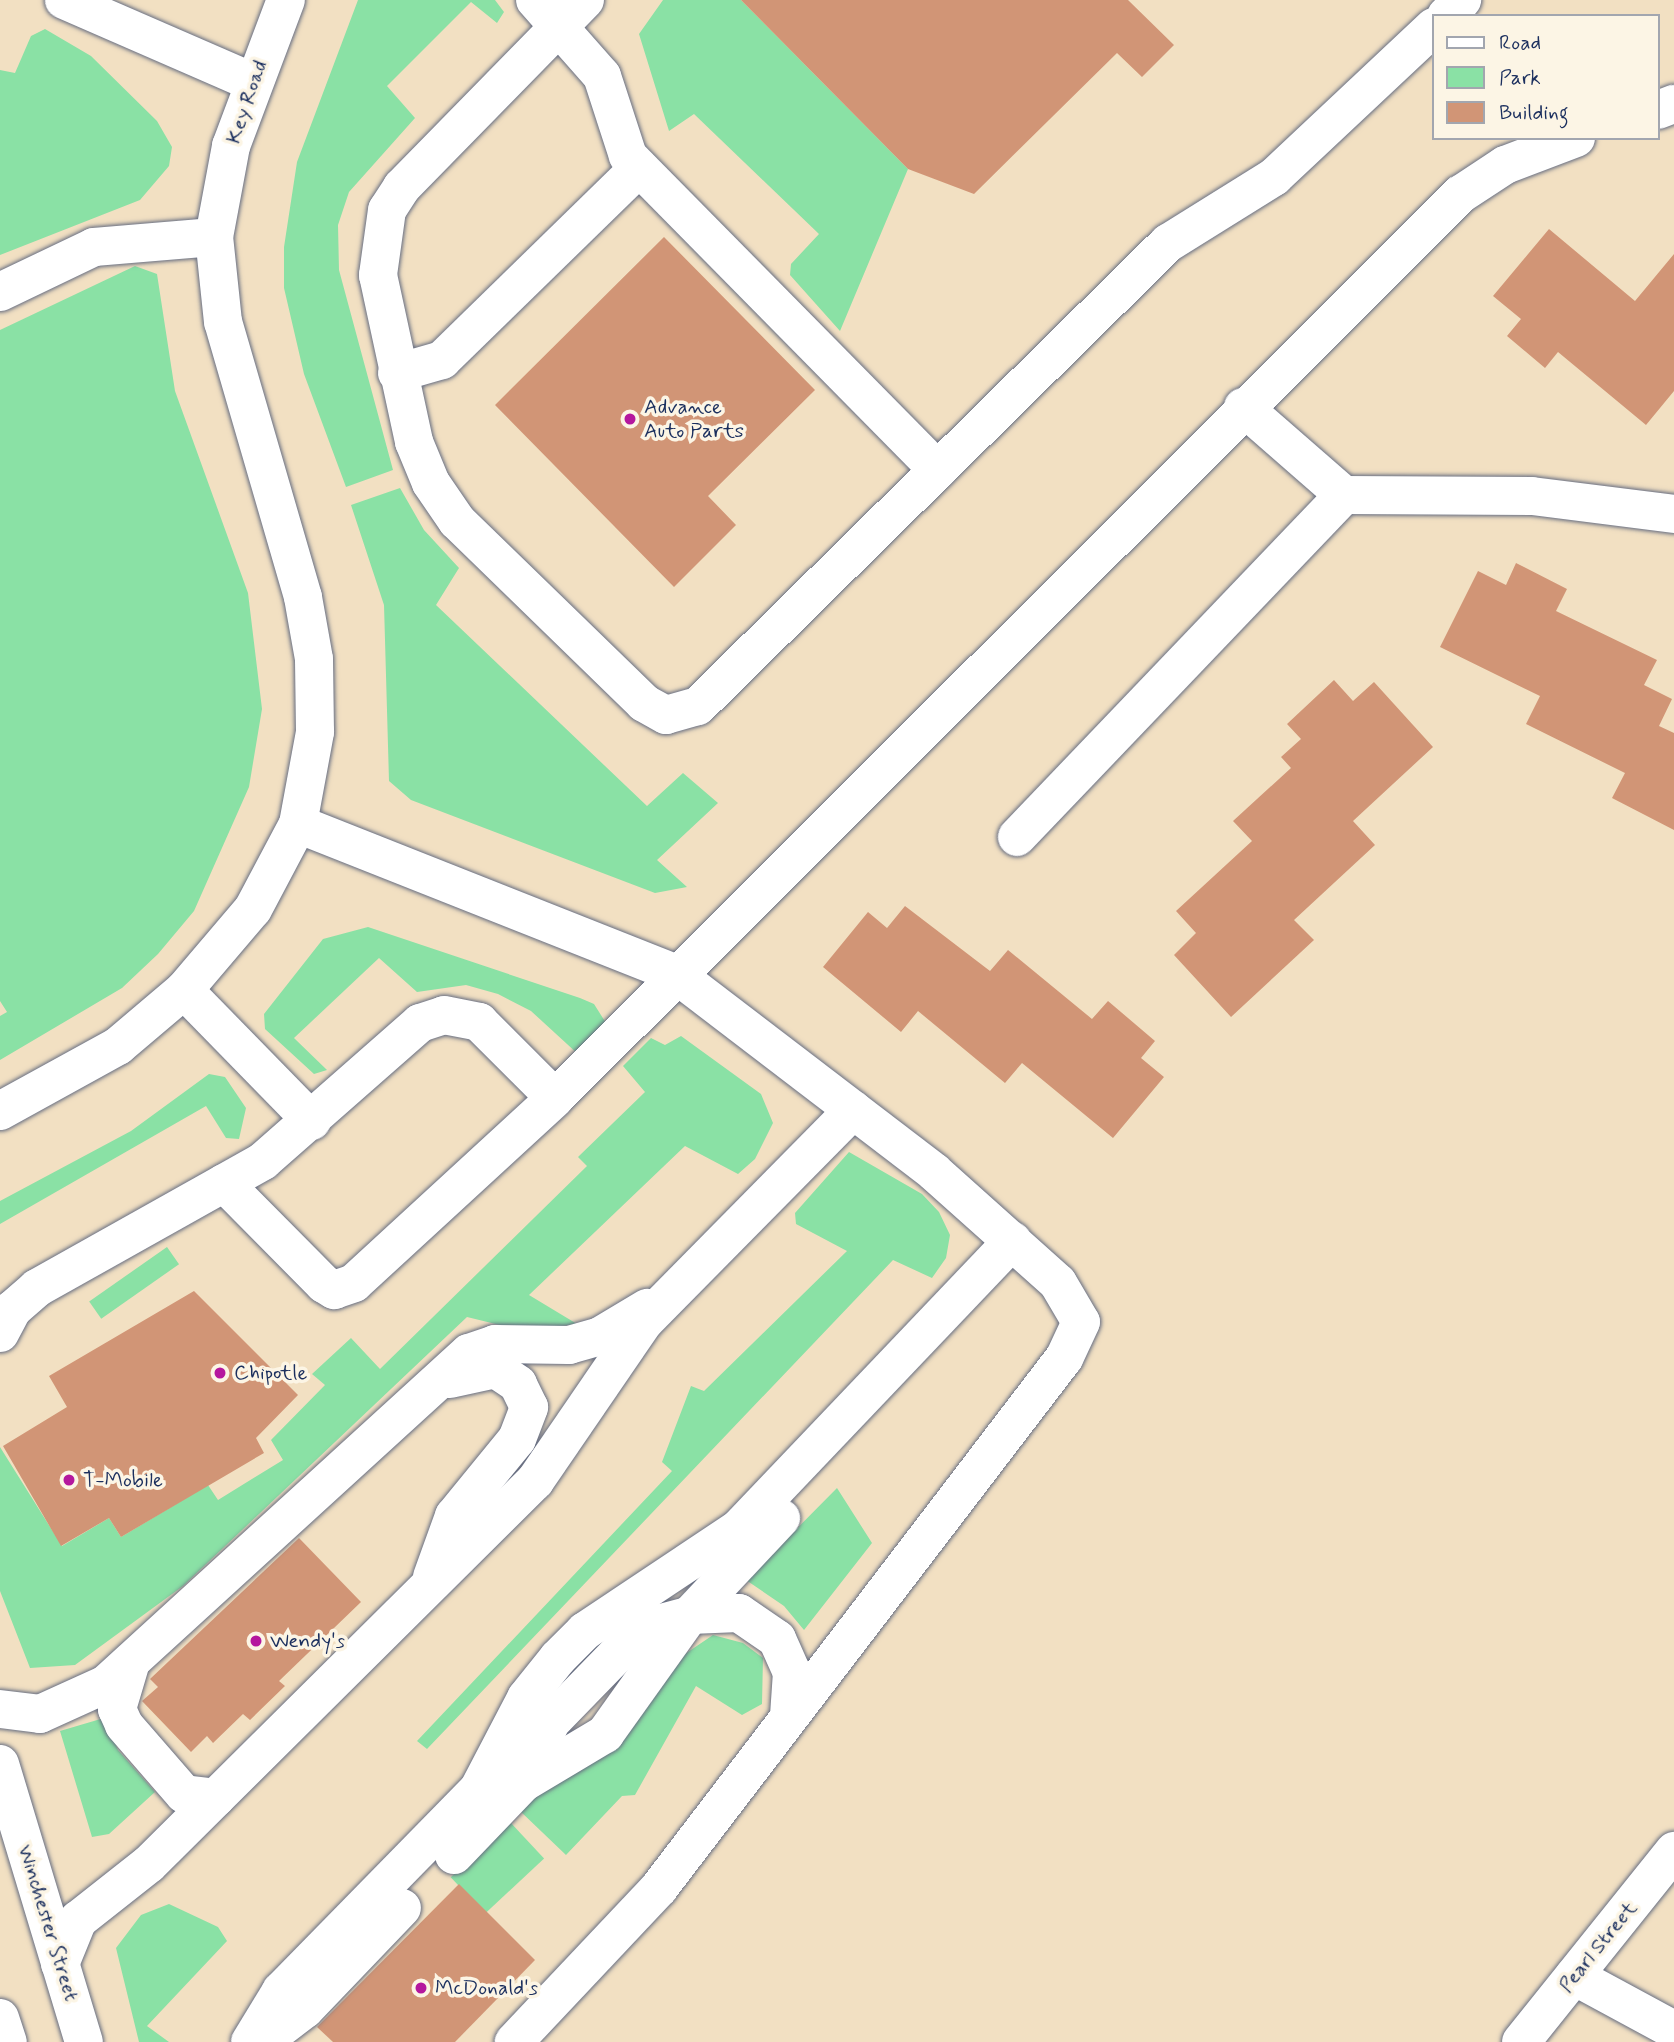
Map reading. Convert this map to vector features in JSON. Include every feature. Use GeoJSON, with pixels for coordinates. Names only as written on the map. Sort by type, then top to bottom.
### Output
{"type":"FeatureCollection","features":[{"type":"Feature","properties":{"kind":"street"},"geometry":{"type":"LineString","coordinates":[[64,0],[253,82]]}},
{"type":"Feature","properties":{"kind":"street","name":"Key Road"},"geometry":{"type":"LineString","coordinates":[[216,222],[253,82],[286,0]]}},
{"type":"Feature","properties":{"kind":"street"},"geometry":{"type":"LineString","coordinates":[[1448,14],[1462,0]]}},
{"type":"Feature","properties":{"kind":"street"},"geometry":{"type":"LineString","coordinates":[[938,470],[639,168],[620,141],[602,76],[560,8],[402,187],[387,210],[377,275],[397,373],[414,442],[457,521],[645,703],[666,715],[698,706],[938,470],[1168,243],[1274,177],[1432,29]]}},
{"type":"Feature","properties":{"kind":"street"},"geometry":{"type":"LineString","coordinates":[[224,1184],[324,1284],[344,1290],[555,1098],[674,973],[1461,194],[1505,164],[1571,140]]}},
{"type":"Feature","properties":{"kind":"street"},"geometry":{"type":"LineString","coordinates":[[397,373],[442,360],[639,168]]}},
{"type":"Feature","properties":{"kind":"street"},"geometry":{"type":"LineString","coordinates":[[0,292],[94,247],[216,222],[223,322],[303,597],[314,659],[315,732],[298,824],[253,909],[184,990],[118,1046],[0,1111]]}},
{"type":"Feature","properties":{"kind":"street"},"geometry":{"type":"LineString","coordinates":[[1243,407],[1344,495],[1532,496],[1674,514]]}},
{"type":"Feature","properties":{"kind":"street"},"geometry":{"type":"LineString","coordinates":[[1017,837],[1344,495]]}},
{"type":"Feature","properties":{"kind":"street"},"geometry":{"type":"LineString","coordinates":[[298,824],[674,973],[853,1110],[1012,1241],[1074,1305],[1081,1322],[1077,1339],[637,1914],[514,2042]]}},
{"type":"Feature","properties":{"kind":"street"},"geometry":{"type":"LineString","coordinates":[[184,990],[312,1121]]}},
{"type":"Feature","properties":{"kind":"street"},"geometry":{"type":"LineString","coordinates":[[0,1334],[13,1309],[37,1288],[224,1184],[312,1121],[412,1030],[444,1015],[480,1022],[555,1098]]}},
{"type":"Feature","properties":{"kind":"street"},"geometry":{"type":"LineString","coordinates":[[60,1964],[78,1920],[126,1885],[216,1798],[427,1589],[560,1452],[644,1322],[853,1110]]}},
{"type":"Feature","properties":{"kind":"street"},"geometry":{"type":"LineString","coordinates":[[250,2042],[281,1991],[478,1790],[526,1698],[558,1658],[585,1630],[718,1546],[1012,1241]]}},
{"type":"Feature","properties":{"kind":"street"},"geometry":{"type":"LineString","coordinates":[[0,1709],[40,1714],[68,1705],[130,1665],[407,1406],[469,1353],[495,1344],[569,1345],[600,1336],[675,1289]]}},
{"type":"Feature","properties":{"kind":"street"},"geometry":{"type":"LineString","coordinates":[[407,1406],[454,1376],[496,1369],[518,1384],[529,1407],[517,1439],[454,1516],[427,1589]]}},
{"type":"Feature","properties":{"kind":"street"},"geometry":{"type":"LineString","coordinates":[[690,1615],[773,1529],[812,1478],[849,1412]]}},
{"type":"Feature","properties":{"kind":"street"},"geometry":{"type":"LineString","coordinates":[[262,2042],[305,2009],[523,1783],[564,1707],[646,1630],[690,1615],[739,1613],[777,1639],[792,1672],[789,1716]]}},
{"type":"Feature","properties":{"kind":"street"},"geometry":{"type":"LineString","coordinates":[[130,1665],[117,1709],[124,1725],[184,1794],[216,1798]]}},
{"type":"Feature","properties":{"kind":"street","name":"Winchester Street"},"geometry":{"type":"LineString","coordinates":[[0,1764],[84,2042]]}},
{"type":"Feature","properties":{"kind":"street","name":"Pearl Street"},"geometry":{"type":"LineString","coordinates":[[1521,2042],[1674,1852]]}},
{"type":"Feature","properties":{"kind":"street"},"geometry":{"type":"LineString","coordinates":[[1574,1976],[1674,2030]]}},
{"type":"Feature","properties":{"kind":"street"},"geometry":{"type":"LineString","coordinates":[[0,2018],[8,2042]]}},
{"type":"Feature","properties":{"kind":"green space"},"geometry":{"type":"Polygon","coordinates":[[[358,0],[495,0],[504,12],[497,23],[471,2],[387,86],[415,118],[349,192],[338,225],[339,270],[393,470],[346,487],[304,374],[284,288],[284,247],[297,162],[358,0]]]}},
{"type":"Feature","properties":{"kind":"green space"},"geometry":{"type":"Polygon","coordinates":[[[663,0],[741,0],[908,169],[840,331],[790,275],[791,264],[819,234],[694,114],[669,131],[639,34],[663,0]]]}},
{"type":"Feature","properties":{"kind":"green space"},"geometry":{"type":"Polygon","coordinates":[[[45,29],[91,56],[157,121],[172,147],[169,166],[140,200],[0,255],[0,70],[15,73],[31,36],[45,29]]]}},
{"type":"Feature","properties":{"kind":"green space"},"geometry":{"type":"Polygon","coordinates":[[[135,266],[157,274],[175,391],[248,593],[262,709],[249,787],[194,911],[158,954],[122,988],[0,1060],[0,1016],[7,1012],[0,1001],[0,330],[135,266]]]}},
{"type":"Feature","properties":{"kind":"green space"},"geometry":{"type":"Polygon","coordinates":[[[400,488],[424,530],[459,568],[436,605],[647,806],[683,773],[718,803],[657,860],[687,887],[655,893],[411,800],[389,781],[384,605],[351,505],[400,488]]]}},
{"type":"Feature","properties":{"kind":"green space"},"geometry":{"type":"Polygon","coordinates":[[[368,927],[580,998],[594,1004],[606,1023],[579,1055],[531,1011],[498,994],[466,985],[417,992],[379,958],[294,1038],[327,1070],[314,1074],[265,1029],[264,1014],[323,939],[368,927]]]}},
{"type":"Feature","properties":{"kind":"green space"},"geometry":{"type":"Polygon","coordinates":[[[681,1036],[761,1094],[773,1123],[755,1159],[738,1174],[685,1146],[529,1295],[577,1324],[524,1331],[467,1317],[183,1586],[75,1665],[30,1668],[0,1591],[0,1447],[62,1546],[109,1518],[121,1537],[208,1485],[218,1500],[283,1460],[271,1440],[325,1385],[312,1374],[351,1338],[380,1369],[587,1166],[578,1157],[645,1092],[623,1066],[651,1038],[665,1045],[681,1036]]]}},
{"type":"Feature","properties":{"kind":"green space"},"geometry":{"type":"Polygon","coordinates":[[[209,1074],[225,1077],[246,1108],[239,1139],[226,1138],[206,1106],[0,1224],[0,1201],[131,1131],[209,1074]]]}},
{"type":"Feature","properties":{"kind":"green space"},"geometry":{"type":"Polygon","coordinates":[[[849,1152],[922,1194],[939,1212],[950,1235],[946,1258],[932,1278],[893,1260],[427,1749],[417,1741],[672,1471],[662,1462],[691,1386],[704,1391],[847,1251],[796,1224],[795,1213],[849,1152]]]}},
{"type":"Feature","properties":{"kind":"green space"},"geometry":{"type":"Polygon","coordinates":[[[167,1247],[179,1264],[101,1319],[89,1301],[167,1247]]]}},
{"type":"Feature","properties":{"kind":"green space"},"geometry":{"type":"Polygon","coordinates":[[[837,1488],[872,1543],[804,1630],[784,1606],[746,1580],[837,1488]]]}},
{"type":"Feature","properties":{"kind":"green space"},"geometry":{"type":"Polygon","coordinates":[[[713,1635],[743,1643],[763,1658],[762,1704],[742,1715],[696,1686],[635,1795],[622,1796],[566,1855],[519,1810],[552,1777],[618,1746],[685,1654],[713,1635]]]}},
{"type":"Feature","properties":{"kind":"green space"},"geometry":{"type":"Polygon","coordinates":[[[104,1718],[118,1750],[155,1792],[109,1834],[92,1837],[60,1731],[104,1718]]]}},
{"type":"Feature","properties":{"kind":"green space"},"geometry":{"type":"Polygon","coordinates":[[[510,1822],[544,1859],[485,1914],[451,1877],[510,1822]]]}},
{"type":"Feature","properties":{"kind":"green space"},"geometry":{"type":"Polygon","coordinates":[[[169,1904],[218,1927],[227,1941],[147,2026],[169,2042],[139,2042],[116,1948],[141,1915],[169,1904]]]}},
{"type":"Feature","properties":{"kind":"building"},"geometry":{"type":"Polygon","coordinates":[[[741,0],[1128,0],[1174,45],[1142,77],[1117,53],[974,194],[908,169],[741,0]]]}},
{"type":"Feature","properties":{"kind":"building"},"geometry":{"type":"Polygon","coordinates":[[[1549,229],[1635,301],[1674,254],[1674,391],[1646,425],[1558,352],[1545,368],[1507,336],[1521,319],[1493,296],[1549,229]]]}},
{"type":"Feature","properties":{"kind":"building"},"geometry":{"type":"Polygon","coordinates":[[[664,237],[815,390],[708,496],[736,525],[674,587],[495,405],[664,237]]]}},
{"type":"Feature","properties":{"kind":"building"},"geometry":{"type":"Polygon","coordinates":[[[1516,563],[1567,589],[1556,611],[1657,660],[1644,685],[1672,699],[1659,726],[1674,733],[1674,830],[1612,798],[1625,773],[1526,724],[1540,696],[1440,647],[1478,571],[1506,585],[1516,563]]]}},
{"type":"Feature","properties":{"kind":"building"},"geometry":{"type":"Polygon","coordinates":[[[1334,680],[1353,701],[1374,682],[1433,747],[1353,821],[1375,845],[1294,920],[1314,940],[1231,1017],[1174,955],[1196,933],[1176,911],[1252,841],[1233,821],[1291,768],[1281,757],[1301,739],[1287,724],[1334,680]]]}},
{"type":"Feature","properties":{"kind":"building"},"geometry":{"type":"Polygon","coordinates":[[[905,906],[990,971],[1008,950],[1092,1019],[1108,1001],[1155,1041],[1141,1058],[1164,1077],[1113,1138],[1022,1063],[1005,1083],[918,1011],[901,1032],[823,967],[868,912],[887,928],[905,906]]]}},
{"type":"Feature","properties":{"kind":"building"},"geometry":{"type":"Polygon","coordinates":[[[194,1291],[298,1395],[256,1438],[264,1453],[121,1537],[109,1518],[61,1546],[3,1446],[67,1407],[49,1376],[194,1291]]]}},
{"type":"Feature","properties":{"kind":"building","name":"Wendy's"},"geometry":{"type":"Polygon","coordinates":[[[299,1538],[361,1602],[279,1681],[285,1686],[250,1720],[243,1714],[213,1743],[207,1736],[191,1752],[142,1701],[158,1687],[150,1679],[299,1538]]]}},
{"type":"Feature","properties":{"kind":"building","name":"McDonald's"},"geometry":{"type":"Polygon","coordinates":[[[459,1884],[535,1960],[455,2042],[333,2042],[317,2027],[459,1884]]]}},
{"type":"Feature","properties":{"kind":"place","name":"Advance Auto Parts"},"geometry":{"type":"Point","coordinates":[630,419]}},
{"type":"Feature","properties":{"kind":"place","name":"Chipotle"},"geometry":{"type":"Point","coordinates":[220,1373]}},
{"type":"Feature","properties":{"kind":"place","name":"T-Mobile"},"geometry":{"type":"Point","coordinates":[69,1480]}},
{"type":"Feature","properties":{"kind":"place","name":"Wendy's"},"geometry":{"type":"Point","coordinates":[256,1641]}},
{"type":"Feature","properties":{"kind":"place","name":"McDonald's"},"geometry":{"type":"Point","coordinates":[421,1988]}}]}
